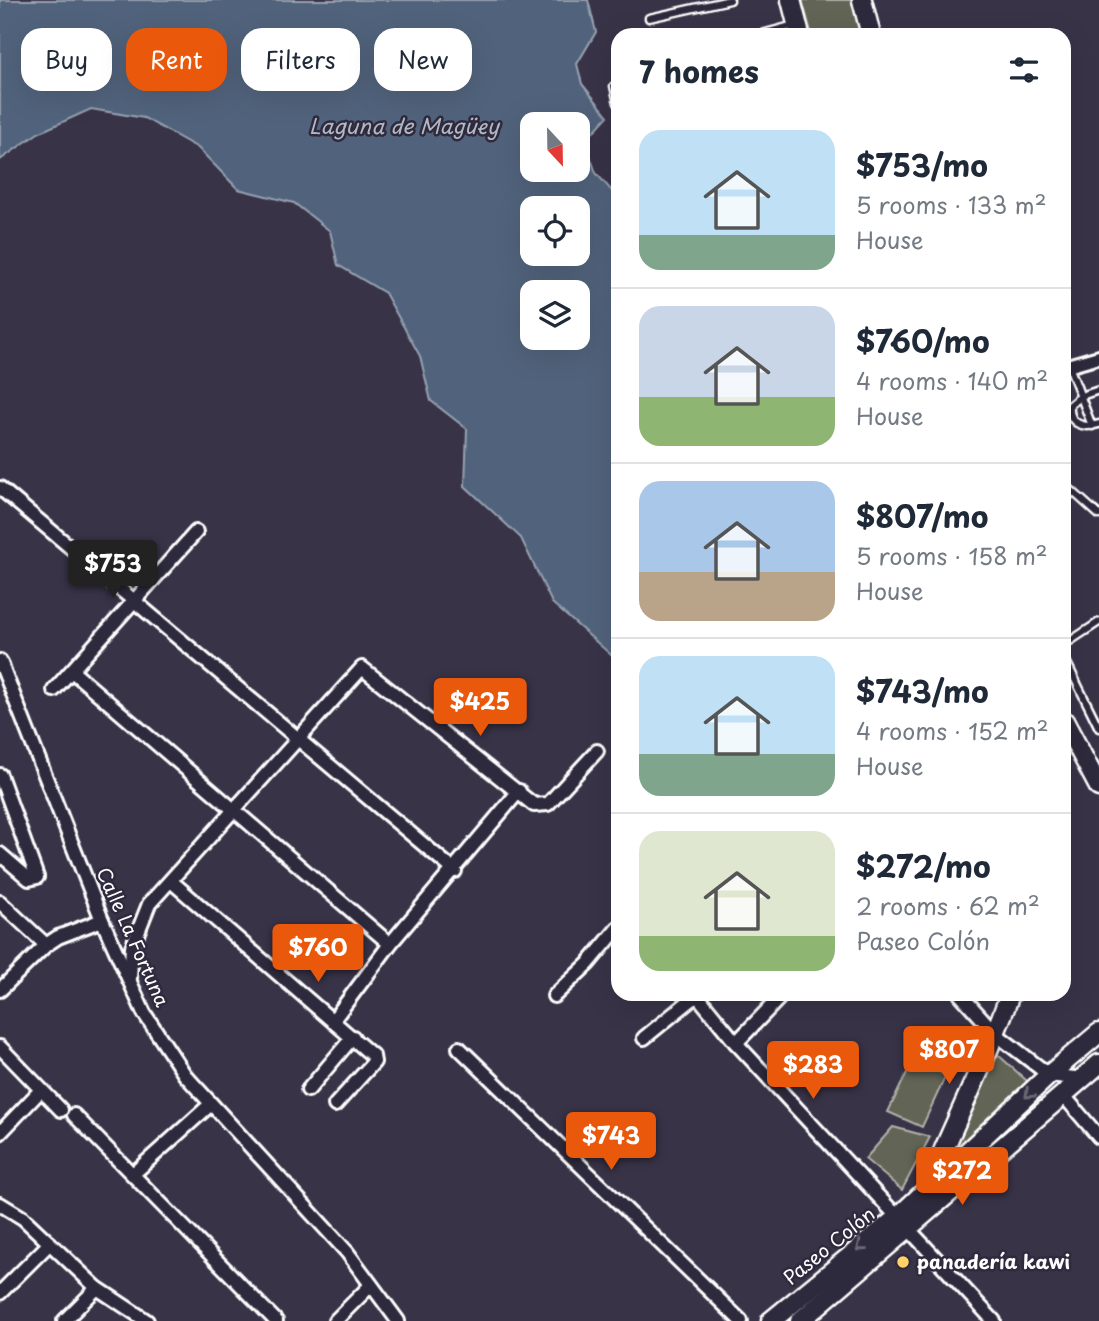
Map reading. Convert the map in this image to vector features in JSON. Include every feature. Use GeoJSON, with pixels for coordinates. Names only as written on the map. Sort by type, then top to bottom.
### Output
{"type":"FeatureCollection","features":[{"type":"Feature","properties":{"kind":"main road"},"geometry":{"type":"LineString","coordinates":[[791,0],[798,28]]}},
{"type":"Feature","properties":{"kind":"main road"},"geometry":{"type":"LineString","coordinates":[[862,0],[869,28]]}},
{"type":"Feature","properties":{"kind":"main road"},"geometry":{"type":"LineString","coordinates":[[1071,733],[1097,778]]}},
{"type":"Feature","properties":{"kind":"main road"},"geometry":{"type":"LineString","coordinates":[[925,1193],[963,1101],[996,1034],[1008,1001]]}},
{"type":"Feature","properties":{"kind":"main road","name":"Paseo Colón"},"geometry":{"type":"LineString","coordinates":[[800,1321],[903,1222],[925,1193],[1049,1075],[1099,1033]]}},
{"type":"Feature","properties":{"kind":"main road","name":"Paseo Colón"},"geometry":{"type":"LineString","coordinates":[[771,1321],[903,1222],[1064,1096],[1099,1065]]}},
{"type":"Feature","properties":{"kind":"street"},"geometry":{"type":"LineString","coordinates":[[1071,365],[1099,357]]}},
{"type":"Feature","properties":{"kind":"street"},"geometry":{"type":"LineString","coordinates":[[0,488],[455,871]]}},
{"type":"Feature","properties":{"kind":"street"},"geometry":{"type":"LineString","coordinates":[[54,690],[196,532]]}},
{"type":"Feature","properties":{"kind":"street","name":"Calle La Fortuna"},"geometry":{"type":"LineString","coordinates":[[0,662],[129,983],[166,1048],[211,1104],[347,1252],[398,1321]]}},
{"type":"Feature","properties":{"kind":"street"},"geometry":{"type":"LineString","coordinates":[[129,983],[132,947],[138,925],[149,904],[356,672],[367,669],[534,806],[548,804],[597,751]]}},
{"type":"Feature","properties":{"kind":"street"},"geometry":{"type":"LineString","coordinates":[[73,672],[390,944]]}},
{"type":"Feature","properties":{"kind":"street"},"geometry":{"type":"LineString","coordinates":[[0,854],[29,879],[37,877],[1,777]]}},
{"type":"Feature","properties":{"kind":"street"},"geometry":{"type":"LineString","coordinates":[[334,1019],[390,944],[455,871],[519,791]]}},
{"type":"Feature","properties":{"kind":"street"},"geometry":{"type":"LineString","coordinates":[[171,881],[334,1019],[370,1053],[374,1062],[335,1105]]}},
{"type":"Feature","properties":{"kind":"street"},"geometry":{"type":"LineString","coordinates":[[0,902],[46,945]]}},
{"type":"Feature","properties":{"kind":"street"},"geometry":{"type":"LineString","coordinates":[[0,990],[46,945],[58,937],[102,920]]}},
{"type":"Feature","properties":{"kind":"street"},"geometry":{"type":"LineString","coordinates":[[554,996],[588,964],[611,936]]}},
{"type":"Feature","properties":{"kind":"street"},"geometry":{"type":"LineString","coordinates":[[644,1038],[690,1001]]}},
{"type":"Feature","properties":{"kind":"street"},"geometry":{"type":"LineString","coordinates":[[702,1001],[736,1043],[994,1321]]}},
{"type":"Feature","properties":{"kind":"street"},"geometry":{"type":"LineString","coordinates":[[736,1043],[776,1001]]}},
{"type":"Feature","properties":{"kind":"street"},"geometry":{"type":"LineString","coordinates":[[966,1001],[996,1034],[1049,1075],[1083,1079]]}},
{"type":"Feature","properties":{"kind":"street"},"geometry":{"type":"LineString","coordinates":[[308,1090],[353,1037]]}},
{"type":"Feature","properties":{"kind":"street"},"geometry":{"type":"LineString","coordinates":[[0,1047],[61,1110]]}},
{"type":"Feature","properties":{"kind":"street"},"geometry":{"type":"LineString","coordinates":[[459,1048],[741,1321]]}},
{"type":"Feature","properties":{"kind":"street"},"geometry":{"type":"LineString","coordinates":[[0,1133],[41,1090]]}},
{"type":"Feature","properties":{"kind":"street"},"geometry":{"type":"LineString","coordinates":[[1064,1096],[1099,1137]]}},
{"type":"Feature","properties":{"kind":"street"},"geometry":{"type":"LineString","coordinates":[[133,1174],[211,1104]]}},
{"type":"Feature","properties":{"kind":"street"},"geometry":{"type":"LineString","coordinates":[[74,1115],[276,1321]]}},
{"type":"Feature","properties":{"kind":"street"},"geometry":{"type":"LineString","coordinates":[[0,1204],[23,1218],[97,1288],[147,1321]]}},
{"type":"Feature","properties":{"kind":"street"},"geometry":{"type":"LineString","coordinates":[[0,1293],[50,1243]]}},
{"type":"Feature","properties":{"kind":"street"},"geometry":{"type":"LineString","coordinates":[[335,1321],[371,1285]]}},
{"type":"Feature","properties":{"kind":"street"},"geometry":{"type":"LineString","coordinates":[[64,1321],[97,1288]]}},
{"type":"Feature","properties":{"kind":"lane"},"geometry":{"type":"LineString","coordinates":[[649,18],[730,0]]}},
{"type":"Feature","properties":{"kind":"lane"},"geometry":{"type":"LineString","coordinates":[[1071,375],[1096,425],[1078,425],[1071,420]]}},
{"type":"Feature","properties":{"kind":"lane"},"geometry":{"type":"LineString","coordinates":[[1071,404],[1081,396],[1099,390]]}},
{"type":"Feature","properties":{"kind":"lane"},"geometry":{"type":"LineString","coordinates":[[1071,490],[1099,515]]}},
{"type":"Feature","properties":{"kind":"lane"},"geometry":{"type":"LineString","coordinates":[[1071,640],[1099,622]]}},
{"type":"Feature","properties":{"kind":"lane"},"geometry":{"type":"LineString","coordinates":[[1071,671],[1099,728]]}},
{"type":"Feature","properties":{"kind":"green space"},"geometry":{"type":"Polygon","coordinates":[[[802,0],[854,0],[861,28],[810,28],[802,0]]]}},
{"type":"Feature","properties":{"kind":"green space"},"geometry":{"type":"Polygon","coordinates":[[[996,1053],[1027,1081],[1028,1093],[959,1152],[954,1149],[996,1053]]]}},
{"type":"Feature","properties":{"kind":"green space"},"geometry":{"type":"Polygon","coordinates":[[[913,1060],[946,1075],[922,1127],[888,1112],[913,1060]]]}},
{"type":"Feature","properties":{"kind":"green space"},"geometry":{"type":"Polygon","coordinates":[[[893,1127],[930,1137],[902,1190],[865,1159],[893,1127]]]}},
{"type":"Feature","properties":{"kind":"water","name":"Laguna de Magüey"},"geometry":{"type":"Polygon","coordinates":[[[0,0],[588,0],[596,32],[577,64],[582,84],[608,116],[590,136],[590,112],[520,112],[520,182],[590,182],[590,156],[596,173],[611,190],[611,655],[552,603],[521,538],[465,486],[467,429],[431,401],[420,356],[385,293],[338,265],[330,231],[294,203],[238,189],[198,148],[144,118],[91,109],[38,133],[0,160],[0,0]]]}},
{"type":"Feature","properties":{"kind":"place","name":"panadería kawi"},"geometry":{"type":"Point","coordinates":[903,1262]}}]}
